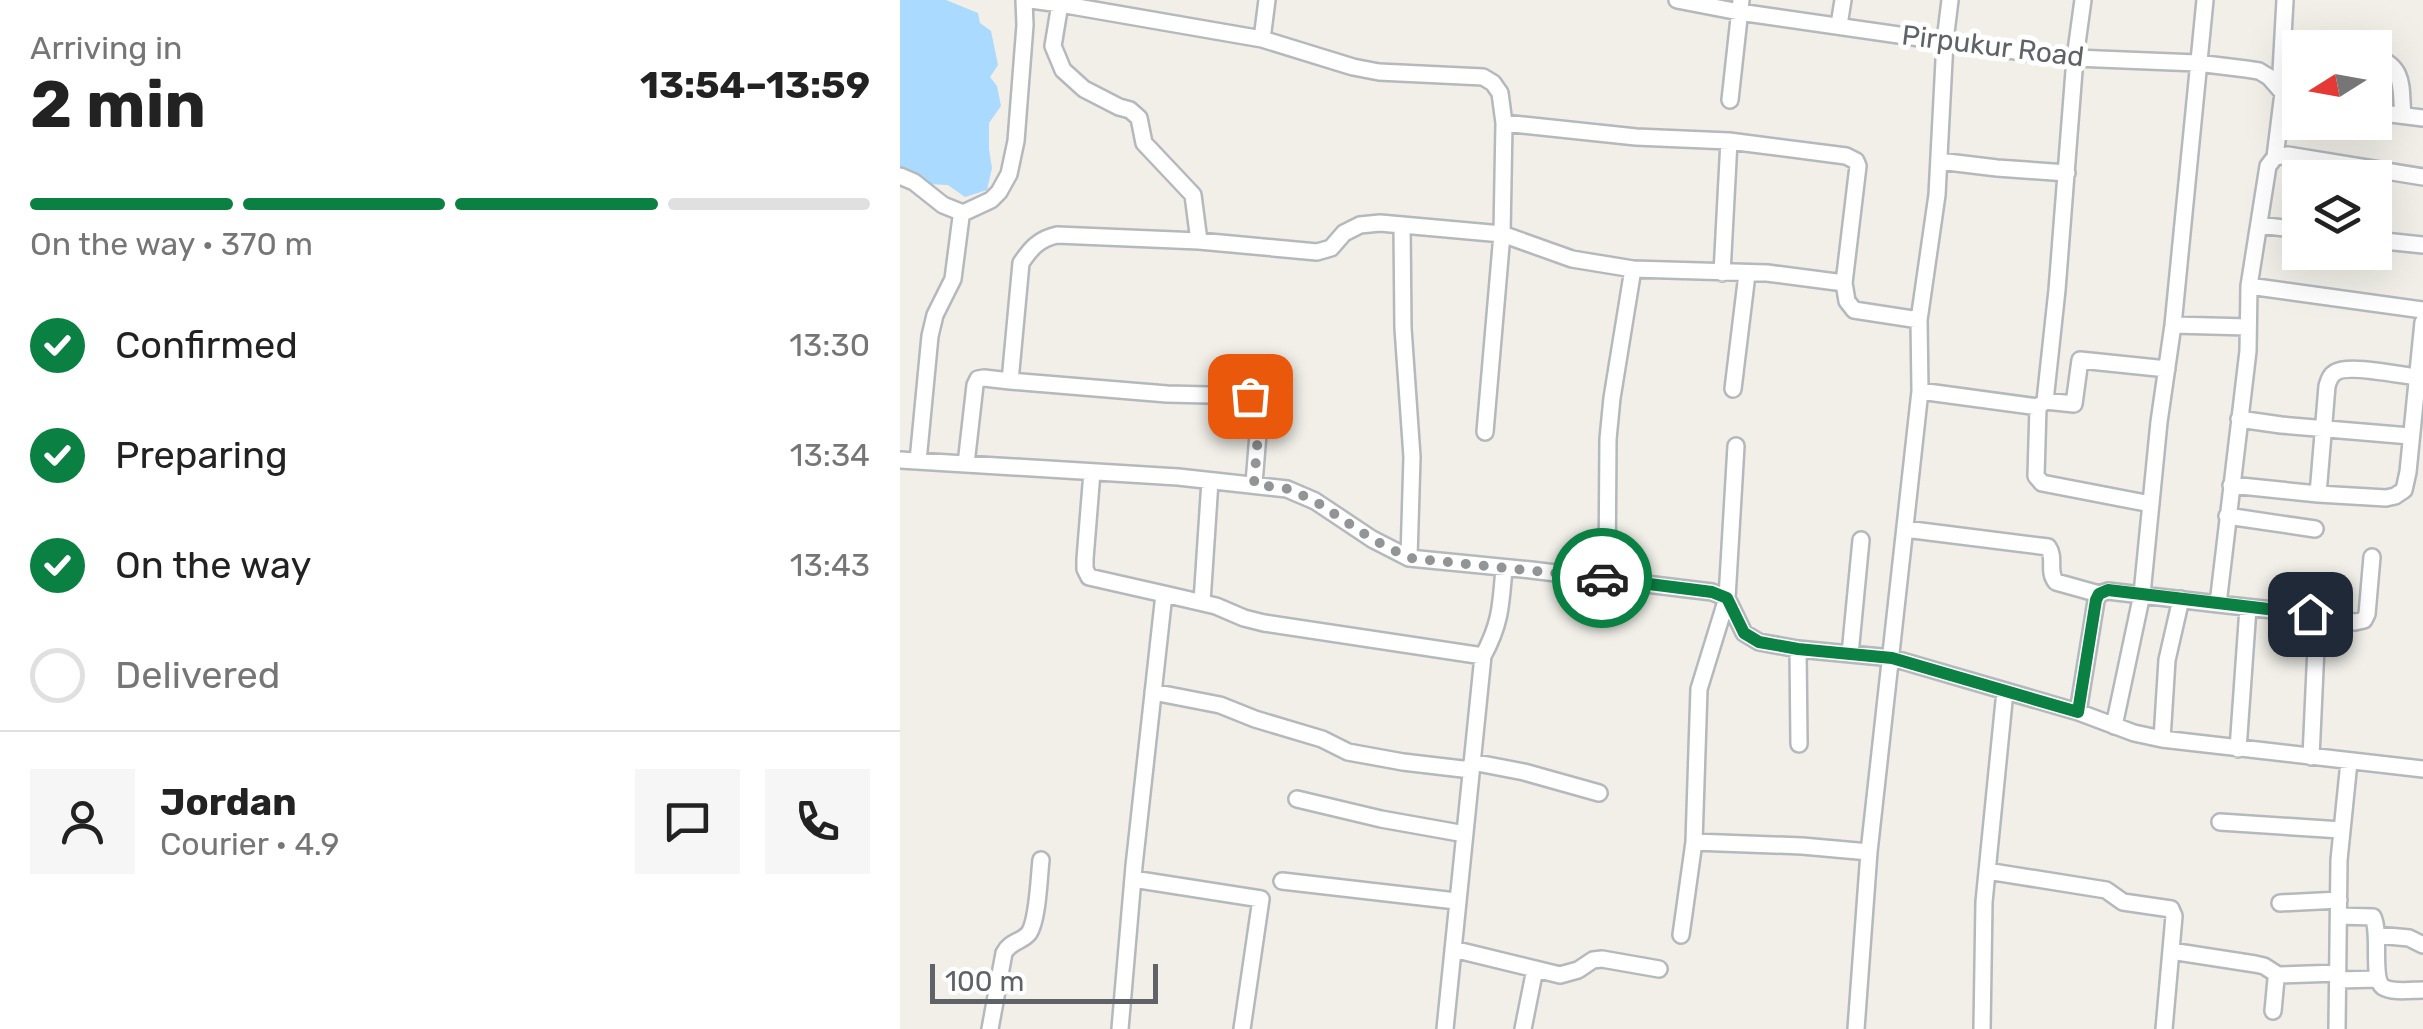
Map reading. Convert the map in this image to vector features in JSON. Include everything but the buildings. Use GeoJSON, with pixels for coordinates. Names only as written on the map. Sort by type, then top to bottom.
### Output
{"type":"FeatureCollection","features":[{"type":"Feature","properties":{"kind":"street"},"geometry":{"type":"LineString","coordinates":[[918,462],[930,336],[934,315],[953,279],[958,223],[964,213],[999,192],[1016,141],[1028,0],[1060,2],[1262,39],[1378,72],[1483,77],[1492,83],[1500,92],[1504,123],[1502,234],[1485,432]]}},
{"type":"Feature","properties":{"kind":"street"},"geometry":{"type":"LineString","coordinates":[[1262,39],[1267,0]]}},
{"type":"Feature","properties":{"kind":"street","name":"Pirpukur Road"},"geometry":{"type":"LineString","coordinates":[[1678,0],[1740,6],[1839,25],[2075,58],[2197,63],[2259,71],[2282,93]]}},
{"type":"Feature","properties":{"kind":"street"},"geometry":{"type":"LineString","coordinates":[[1839,25],[1843,0]]}},
{"type":"Feature","properties":{"kind":"street"},"geometry":{"type":"LineString","coordinates":[[1856,1029],[1869,852],[1920,392],[1919,320],[1937,195],[1950,0]]}},
{"type":"Feature","properties":{"kind":"street"},"geometry":{"type":"LineString","coordinates":[[2083,0],[2058,290],[2041,404],[2036,476],[2042,484],[2151,504]]}},
{"type":"Feature","properties":{"kind":"street"},"geometry":{"type":"LineString","coordinates":[[2114,726],[2142,594],[2204,0]]}},
{"type":"Feature","properties":{"kind":"street"},"geometry":{"type":"LineString","coordinates":[[2283,30],[2285,0]]}},
{"type":"Feature","properties":{"kind":"street"},"geometry":{"type":"LineString","coordinates":[[1060,2],[1052,46],[1064,70],[1084,89],[1139,118],[1144,143],[1193,195],[1199,241]]}},
{"type":"Feature","properties":{"kind":"street"},"geometry":{"type":"LineString","coordinates":[[1730,100],[1740,6]]}},
{"type":"Feature","properties":{"kind":"street"},"geometry":{"type":"LineString","coordinates":[[2218,604],[2240,418],[2250,286],[2268,166],[2275,156],[2282,93],[2282,41]]}},
{"type":"Feature","properties":{"kind":"street"},"geometry":{"type":"LineString","coordinates":[[2392,66],[2398,72],[2403,116]]}},
{"type":"Feature","properties":{"kind":"street"},"geometry":{"type":"LineString","coordinates":[[2392,114],[2423,118]]}},
{"type":"Feature","properties":{"kind":"street"},"geometry":{"type":"LineString","coordinates":[[1504,123],[1636,137],[1729,141],[1846,156],[1858,166],[1844,282],[1847,301],[1854,310],[1919,320]]}},
{"type":"Feature","properties":{"kind":"street"},"geometry":{"type":"LineString","coordinates":[[1722,273],[1729,141]]}},
{"type":"Feature","properties":{"kind":"street"},"geometry":{"type":"LineString","coordinates":[[2275,156],[2423,176]]}},
{"type":"Feature","properties":{"kind":"street"},"geometry":{"type":"LineString","coordinates":[[1939,161],[2067,173]]}},
{"type":"Feature","properties":{"kind":"street"},"geometry":{"type":"LineString","coordinates":[[900,176],[943,205],[964,213]]}},
{"type":"Feature","properties":{"kind":"street"},"geometry":{"type":"LineString","coordinates":[[1010,380],[1020,263],[1043,238],[1056,235],[1199,241],[1317,252],[1330,248],[1344,232],[1380,223],[1502,234],[1572,258],[1633,269],[1767,273],[1844,282]]}},
{"type":"Feature","properties":{"kind":"street"},"geometry":{"type":"LineString","coordinates":[[1402,225],[1403,328],[1412,457],[1409,558]]}},
{"type":"Feature","properties":{"kind":"street"},"geometry":{"type":"LineString","coordinates":[[2259,226],[2282,228]]}},
{"type":"Feature","properties":{"kind":"street"},"geometry":{"type":"LineString","coordinates":[[2392,242],[2423,246]]}},
{"type":"Feature","properties":{"kind":"street"},"geometry":{"type":"LineString","coordinates":[[1607,579],[1608,439],[1633,269]]}},
{"type":"Feature","properties":{"kind":"street"},"geometry":{"type":"LineString","coordinates":[[1734,389],[1747,274]]}},
{"type":"Feature","properties":{"kind":"street"},"geometry":{"type":"LineString","coordinates":[[2250,286],[2423,310]]}},
{"type":"Feature","properties":{"kind":"street"},"geometry":{"type":"LineString","coordinates":[[2230,485],[2386,498],[2404,490],[2415,473],[2410,436],[2423,322]]}},
{"type":"Feature","properties":{"kind":"street"},"geometry":{"type":"LineString","coordinates":[[2172,325],[2248,327]]}},
{"type":"Feature","properties":{"kind":"street"},"geometry":{"type":"LineString","coordinates":[[1920,392],[2074,404],[2080,360],[2167,369]]}},
{"type":"Feature","properties":{"kind":"street"},"geometry":{"type":"LineString","coordinates":[[2318,494],[2330,378],[2336,372],[2349,370],[2416,376]]}},
{"type":"Feature","properties":{"kind":"street"},"geometry":{"type":"LineString","coordinates":[[966,464],[978,379],[1166,394],[1250,396],[1258,401],[1260,410],[1254,484]]}},
{"type":"Feature","properties":{"kind":"street"},"geometry":{"type":"LineString","coordinates":[[2240,418],[2323,430],[2410,436]]}},
{"type":"Feature","properties":{"kind":"street"},"geometry":{"type":"LineString","coordinates":[[1682,935],[1694,842],[1699,690],[1727,598],[1736,446]]}},
{"type":"Feature","properties":{"kind":"street"},"geometry":{"type":"LineString","coordinates":[[900,460],[1210,480],[1288,489],[1409,558],[1712,592],[1727,598],[1740,625],[1750,638],[1759,642],[1892,658],[2162,739],[2423,768]]}},
{"type":"Feature","properties":{"kind":"street"},"geometry":{"type":"LineString","coordinates":[[1092,472],[1085,559],[1089,577],[1202,602],[1264,623],[1483,656]]}},
{"type":"Feature","properties":{"kind":"street"},"geometry":{"type":"LineString","coordinates":[[1202,602],[1210,480]]}},
{"type":"Feature","properties":{"kind":"street"},"geometry":{"type":"LineString","coordinates":[[2227,516],[2315,529]]}},
{"type":"Feature","properties":{"kind":"street"},"geometry":{"type":"LineString","coordinates":[[1905,529],[2048,547],[2051,574],[2056,582],[2099,594]]}},
{"type":"Feature","properties":{"kind":"street"},"geometry":{"type":"LineString","coordinates":[[1850,654],[1861,540]]}},
{"type":"Feature","properties":{"kind":"street"},"geometry":{"type":"LineString","coordinates":[[2078,712],[2099,594],[2108,590],[2355,622],[2364,620],[2367,614],[2372,556]]}},
{"type":"Feature","properties":{"kind":"street"},"geometry":{"type":"LineString","coordinates":[[1445,1029],[1483,656],[1496,632],[1504,568]]}},
{"type":"Feature","properties":{"kind":"street"},"geometry":{"type":"LineString","coordinates":[[1120,1029],[1164,594]]}},
{"type":"Feature","properties":{"kind":"street"},"geometry":{"type":"LineString","coordinates":[[2162,739],[2167,660],[2181,599]]}},
{"type":"Feature","properties":{"kind":"street"},"geometry":{"type":"LineString","coordinates":[[2238,749],[2248,608]]}},
{"type":"Feature","properties":{"kind":"street"},"geometry":{"type":"LineString","coordinates":[[2311,757],[2316,618]]}},
{"type":"Feature","properties":{"kind":"street"},"geometry":{"type":"LineString","coordinates":[[1798,649],[1799,744]]}},
{"type":"Feature","properties":{"kind":"street"},"geometry":{"type":"LineString","coordinates":[[1982,1029],[1987,871],[2005,690]]}},
{"type":"Feature","properties":{"kind":"street"},"geometry":{"type":"LineString","coordinates":[[1153,692],[1220,705],[1322,739],[1348,752],[1403,762],[1524,772],[1599,794]]}},
{"type":"Feature","properties":{"kind":"street"},"geometry":{"type":"LineString","coordinates":[[2338,1029],[2340,830],[2350,762]]}},
{"type":"Feature","properties":{"kind":"street"},"geometry":{"type":"LineString","coordinates":[[1297,799],[1465,834]]}},
{"type":"Feature","properties":{"kind":"street"},"geometry":{"type":"LineString","coordinates":[[2220,822],[2340,830]]}},
{"type":"Feature","properties":{"kind":"street"},"geometry":{"type":"LineString","coordinates":[[1694,842],[1869,852]]}},
{"type":"Feature","properties":{"kind":"street"},"geometry":{"type":"LineString","coordinates":[[990,1029],[1004,953],[1008,945],[1026,936],[1033,923],[1040,860]]}},
{"type":"Feature","properties":{"kind":"street"},"geometry":{"type":"LineString","coordinates":[[1987,871],[2106,890],[2124,902],[2167,907],[2174,916],[2164,1029]]}},
{"type":"Feature","properties":{"kind":"street"},"geometry":{"type":"LineString","coordinates":[[1133,879],[1260,899],[1242,1029]]}},
{"type":"Feature","properties":{"kind":"street"},"geometry":{"type":"LineString","coordinates":[[1282,881],[1456,901]]}},
{"type":"Feature","properties":{"kind":"street"},"geometry":{"type":"LineString","coordinates":[[2280,902],[2339,908],[2373,918],[2378,935],[2378,979],[2382,986],[2423,990]]}},
{"type":"Feature","properties":{"kind":"street"},"geometry":{"type":"LineString","coordinates":[[2378,935],[2409,938],[2423,946]]}},
{"type":"Feature","properties":{"kind":"street"},"geometry":{"type":"LineString","coordinates":[[1453,949],[1560,975],[1602,959],[1659,969]]}},
{"type":"Feature","properties":{"kind":"street"},"geometry":{"type":"LineString","coordinates":[[2171,952],[2255,964],[2278,975],[2378,979]]}},
{"type":"Feature","properties":{"kind":"street"},"geometry":{"type":"LineString","coordinates":[[1524,1029],[1535,969]]}},
{"type":"Feature","properties":{"kind":"street"},"geometry":{"type":"LineString","coordinates":[[2273,1011],[2278,975]]}},
{"type":"Feature","properties":{"kind":"water"},"geometry":{"type":"Polygon","coordinates":[[[900,0],[946,0],[978,13],[980,23],[991,31],[998,65],[990,77],[997,86],[1001,106],[989,123],[992,168],[987,190],[965,197],[948,185],[927,184],[900,169],[900,0]]]}},
{"type":"Feature","properties":{"kind":"way so far"},"geometry":{"type":"LineString","coordinates":[[1250,396],[1258,401],[1260,410],[1254,484],[1288,489],[1315,501],[1409,558],[1602,578]]}},
{"type":"Feature","properties":{"kind":"route"},"geometry":{"type":"LineString","coordinates":[[1602,578],[1722,595],[1744,633],[1759,642],[1892,658],[2078,712],[2096,600],[2108,590],[2310,614]]}}]}
